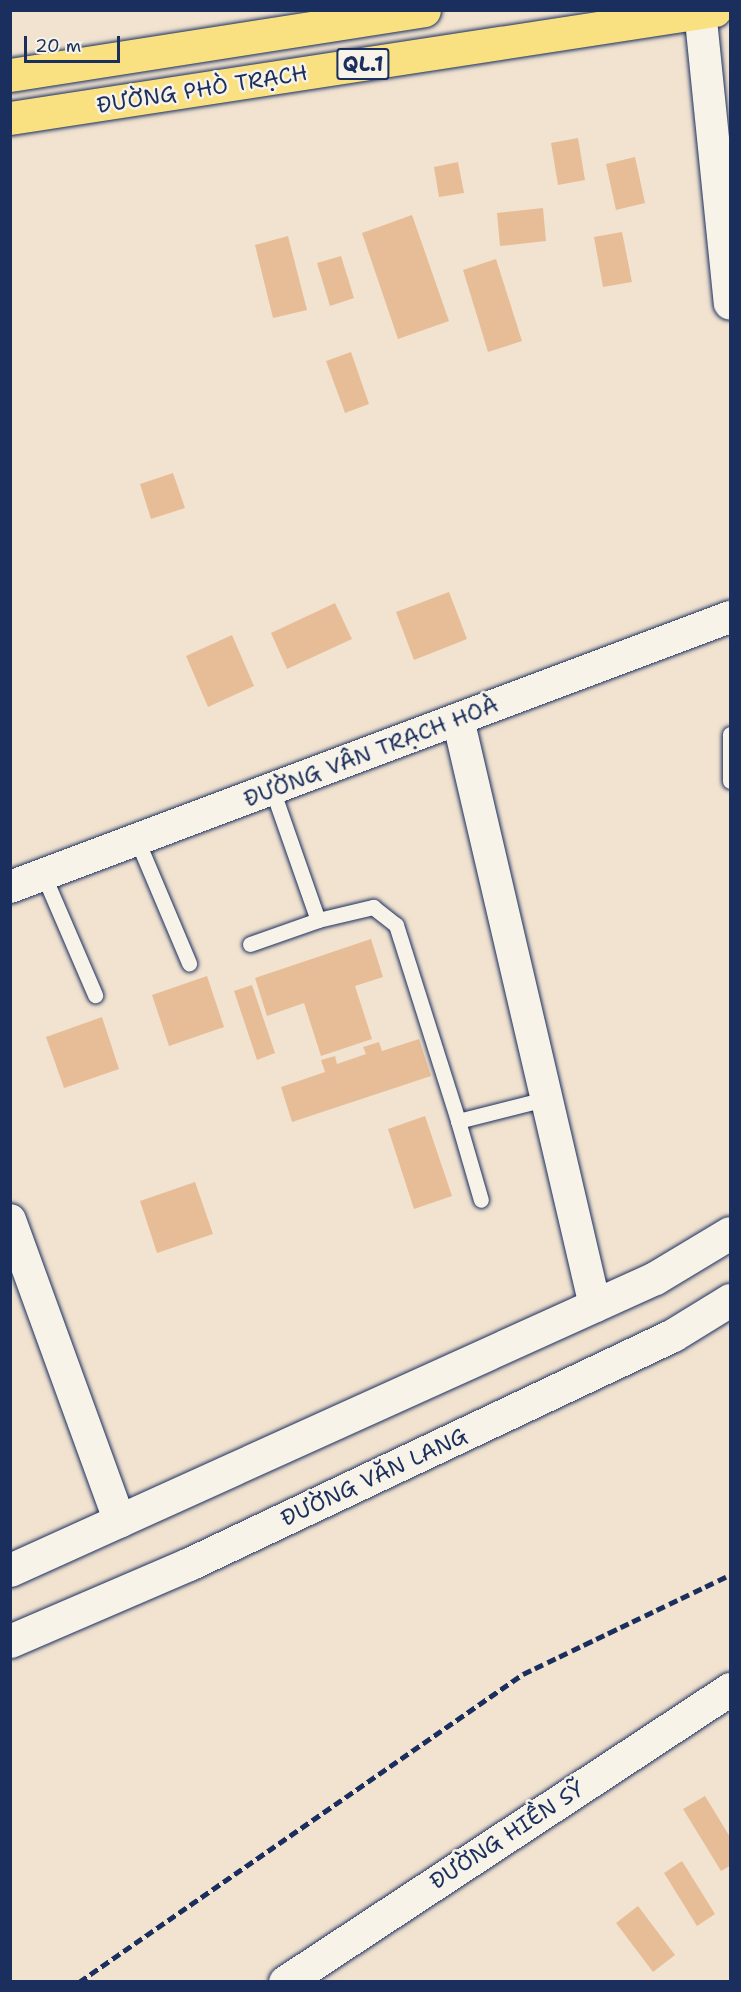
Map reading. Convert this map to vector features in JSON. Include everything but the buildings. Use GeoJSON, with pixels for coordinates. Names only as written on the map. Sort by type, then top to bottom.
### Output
{"type":"FeatureCollection","features":[{"type":"Feature","properties":{"kind":"highway","name":"ĐƯỜNG PHÒ TRẠCH"},"geometry":{"type":"LineString","coordinates":[[10,75],[424,10]]}},
{"type":"Feature","properties":{"kind":"highway","name":"ĐƯỜNG PHÒ TRẠCH"},"geometry":{"type":"LineString","coordinates":[[10,118],[705,11]]}},
{"type":"Feature","properties":{"kind":"street"},"geometry":{"type":"LineString","coordinates":[[705,11],[730,303]]}},
{"type":"Feature","properties":{"kind":"street","name":"ĐƯỜNG VÂN TRẠCH HOÀ"},"geometry":{"type":"LineString","coordinates":[[10,887],[730,617]]}},
{"type":"Feature","properties":{"kind":"street"},"geometry":{"type":"LineString","coordinates":[[458,719],[549,1098],[595,1306]]}},
{"type":"Feature","properties":{"kind":"street"},"geometry":{"type":"LineString","coordinates":[[10,1220],[120,1522]]}},
{"type":"Feature","properties":{"kind":"street"},"geometry":{"type":"LineString","coordinates":[[10,1570],[595,1306],[730,1233]]}},
{"type":"Feature","properties":{"kind":"street","name":"ĐƯỜNG VĂN LANG"},"geometry":{"type":"LineString","coordinates":[[10,1641],[296,1514],[673,1335],[730,1300]]}},
{"type":"Feature","properties":{"kind":"street","name":"ĐƯỜNG HIỀN SỸ"},"geometry":{"type":"LineString","coordinates":[[285,1982],[730,1689]]}},
{"type":"Feature","properties":{"kind":"lane"},"geometry":{"type":"LineString","coordinates":[[730,734],[730,781]]}},
{"type":"Feature","properties":{"kind":"lane"},"geometry":{"type":"LineString","coordinates":[[272,789],[318,920]]}},
{"type":"Feature","properties":{"kind":"lane"},"geometry":{"type":"LineString","coordinates":[[136,840],[189,963]]}},
{"type":"Feature","properties":{"kind":"lane"},"geometry":{"type":"LineString","coordinates":[[43,874],[95,995]]}},
{"type":"Feature","properties":{"kind":"lane"},"geometry":{"type":"LineString","coordinates":[[250,944],[318,920],[373,908],[396,925],[481,1200]]}},
{"type":"Feature","properties":{"kind":"lane"},"geometry":{"type":"LineString","coordinates":[[458,1121],[549,1098]]}},
{"type":"Feature","properties":{"kind":"railway"},"geometry":{"type":"LineString","coordinates":[[79,1982],[523,1674],[730,1575]]}}]}
